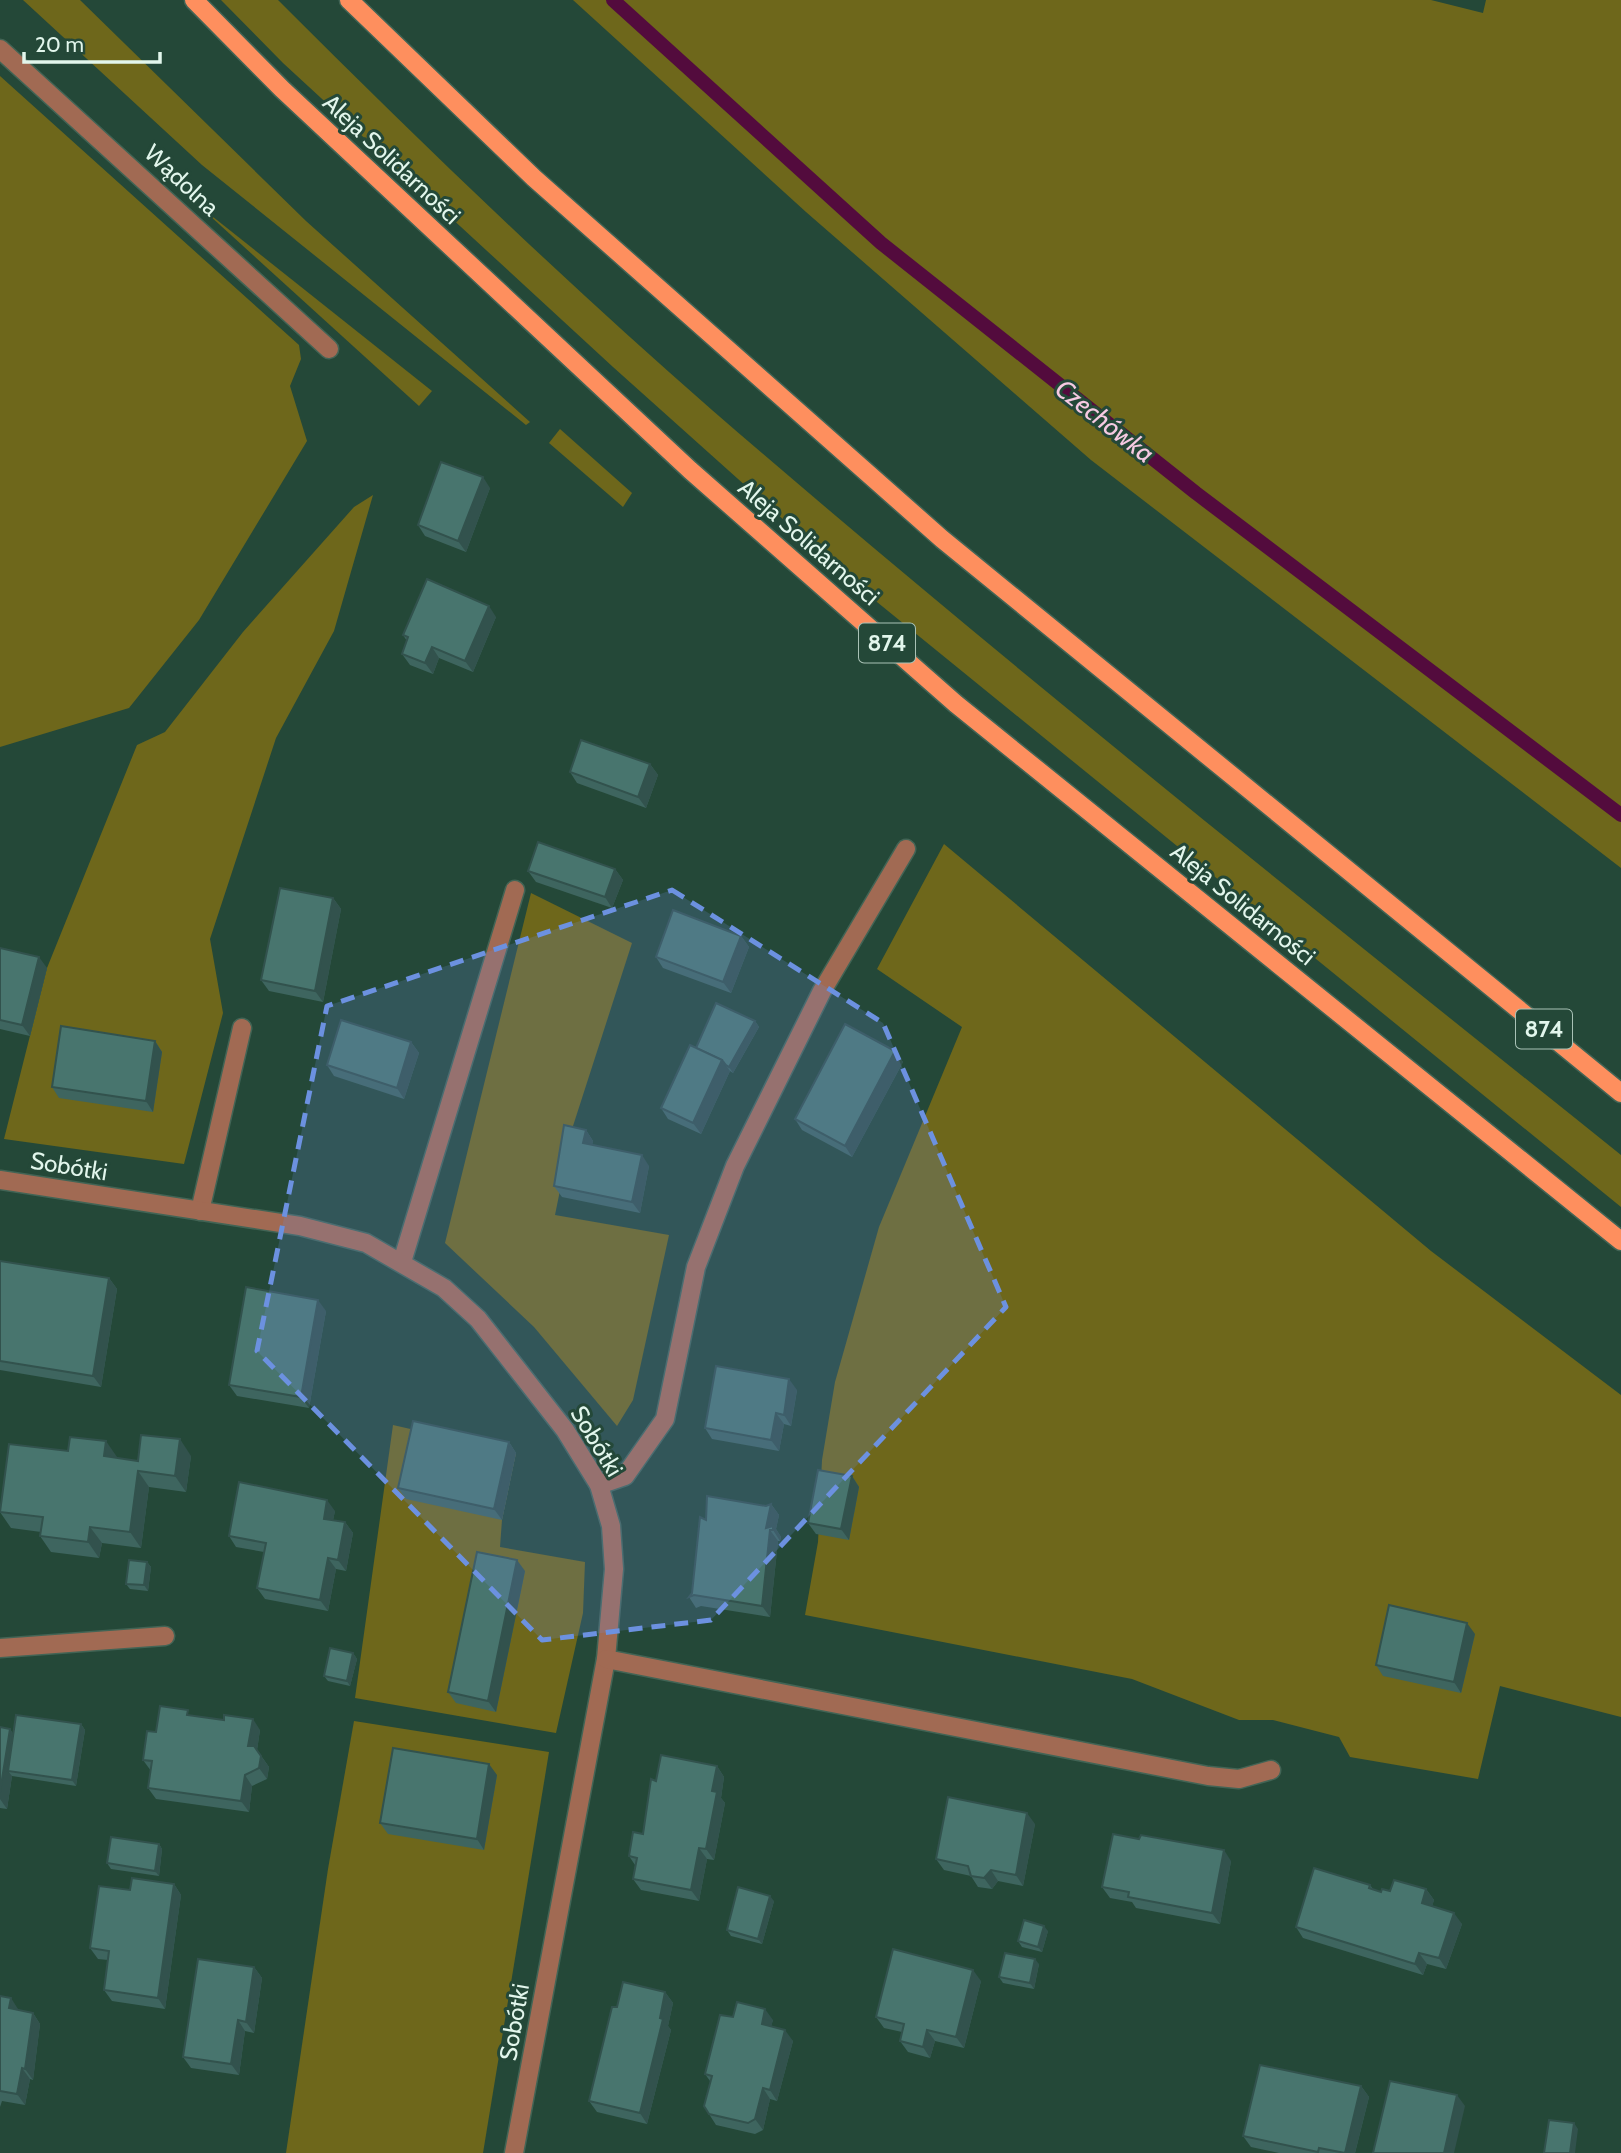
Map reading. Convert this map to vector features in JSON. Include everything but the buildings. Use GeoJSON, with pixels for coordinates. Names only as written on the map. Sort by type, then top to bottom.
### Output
{"type":"FeatureCollection","features":[{"type":"Feature","properties":{"kind":"main road","name":"Aleja Solidarności"},"geometry":{"type":"LineString","coordinates":[[194,0],[282,89],[669,451],[956,704],[1621,1241]]}},
{"type":"Feature","properties":{"kind":"main road","name":"874"},"geometry":{"type":"LineString","coordinates":[[349,0],[543,187],[942,539],[1621,1093]]}},
{"type":"Feature","properties":{"kind":"street","name":"Wądolna"},"geometry":{"type":"LineString","coordinates":[[0,49],[329,349]]}},
{"type":"Feature","properties":{"kind":"street"},"geometry":{"type":"LineString","coordinates":[[599,1485],[625,1476],[665,1419],[696,1267],[735,1166],[822,991],[906,849]]}},
{"type":"Feature","properties":{"kind":"street"},"geometry":{"type":"LineString","coordinates":[[402,1262],[515,890]]}},
{"type":"Feature","properties":{"kind":"street"},"geometry":{"type":"LineString","coordinates":[[200,1211],[242,1028]]}},
{"type":"Feature","properties":{"kind":"street","name":"Sobótki"},"geometry":{"type":"LineString","coordinates":[[0,1180],[300,1226],[366,1243],[444,1288],[478,1319],[565,1430],[599,1485],[611,1526],[614,1569],[606,1659],[514,2153]]}},
{"type":"Feature","properties":{"kind":"street"},"geometry":{"type":"LineString","coordinates":[[0,1648],[164,1636]]}},
{"type":"Feature","properties":{"kind":"street"},"geometry":{"type":"LineString","coordinates":[[606,1659],[1208,1776],[1239,1779],[1271,1770]]}},
{"type":"Feature","properties":{"kind":"highlighted area"},"geometry":{"type":"Polygon","coordinates":[[[672,890],[883,1023],[1006,1307],[711,1620],[542,1640],[257,1351],[327,1006],[672,890]]]}},
{"type":"Feature","properties":{"kind":"shaded area"},"geometry":{"type":"Polygon","coordinates":[[[23,0],[80,0],[306,221],[530,422],[526,425],[202,165],[23,0]]]}},
{"type":"Feature","properties":{"kind":"shaded area"},"geometry":{"type":"Polygon","coordinates":[[[221,0],[278,0],[491,208],[712,410],[1049,694],[1621,1155],[1621,1207],[861,589],[613,367],[283,63],[221,0]]]}},
{"type":"Feature","properties":{"kind":"shaded area"},"geometry":{"type":"Polygon","coordinates":[[[573,0],[1431,0],[1483,13],[1486,0],[1621,0],[1621,868],[1091,460],[806,212],[573,0]]]}},
{"type":"Feature","properties":{"kind":"shaded area"},"geometry":{"type":"Polygon","coordinates":[[[0,76],[299,345],[301,359],[290,386],[307,441],[199,620],[129,708],[0,747],[0,76]]]}},
{"type":"Feature","properties":{"kind":"shaded area"},"geometry":{"type":"Polygon","coordinates":[[[198,205],[432,391],[419,406],[198,205]]]}},
{"type":"Feature","properties":{"kind":"shaded area"},"geometry":{"type":"Polygon","coordinates":[[[560,429],[632,493],[623,507],[549,443],[560,429]]]}},
{"type":"Feature","properties":{"kind":"shaded area"},"geometry":{"type":"Polygon","coordinates":[[[373,495],[334,631],[276,738],[210,939],[223,1013],[184,1164],[4,1139],[47,968],[137,745],[165,732],[243,632],[354,507],[373,495]]]}},
{"type":"Feature","properties":{"kind":"shaded area"},"geometry":{"type":"Polygon","coordinates":[[[944,844],[1431,1251],[1621,1395],[1621,1717],[1500,1686],[1478,1779],[1350,1757],[1339,1737],[1273,1720],[1239,1720],[1132,1679],[805,1615],[818,1542],[822,1460],[835,1382],[879,1227],[962,1027],[877,969],[944,844]]]}},
{"type":"Feature","properties":{"kind":"shaded area"},"geometry":{"type":"Polygon","coordinates":[[[531,893],[632,943],[573,1126],[555,1215],[669,1235],[633,1400],[617,1426],[534,1327],[445,1243],[531,893]]]}},
{"type":"Feature","properties":{"kind":"shaded area"},"geometry":{"type":"Polygon","coordinates":[[[393,1425],[516,1453],[502,1520],[500,1547],[585,1562],[583,1613],[556,1733],[355,1698],[393,1425]]]}},
{"type":"Feature","properties":{"kind":"shaded area"},"geometry":{"type":"Polygon","coordinates":[[[354,1721],[549,1752],[483,2153],[286,2153],[328,1869],[354,1721]]]}},
{"type":"Feature","properties":{"kind":"waterway","name":"Czechówka"},"geometry":{"type":"LineString","coordinates":[[613,0],[881,243],[1196,493],[1621,815]]}}]}
